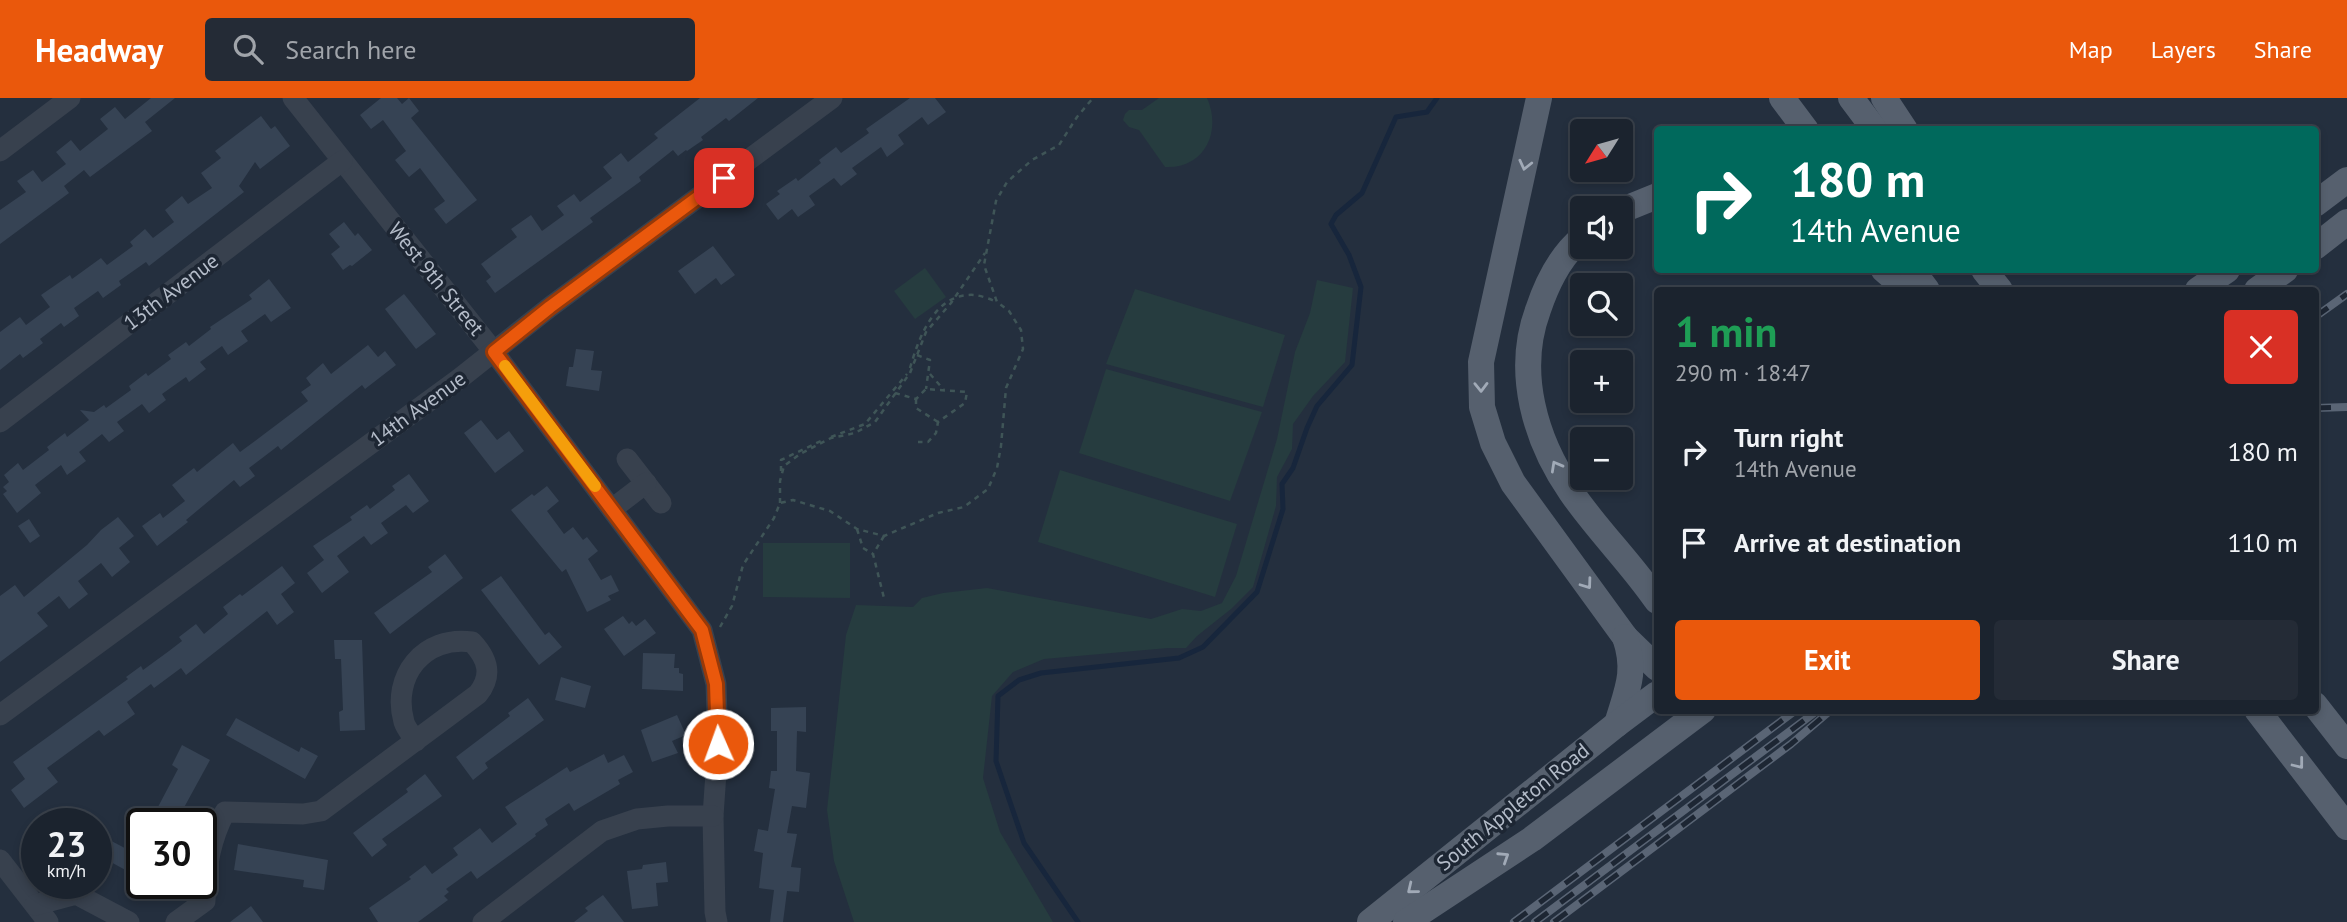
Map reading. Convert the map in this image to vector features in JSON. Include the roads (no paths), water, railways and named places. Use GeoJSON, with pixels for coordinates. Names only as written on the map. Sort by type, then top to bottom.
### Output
{"type":"FeatureCollection","features":[{"type":"Feature","properties":{"kind":"main road"},"geometry":{"type":"LineString","coordinates":[[1539,98],[1481,362],[1482,407],[1493,443],[1513,483],[1625,637],[1654,665]]}},
{"type":"Feature","properties":{"kind":"main road"},"geometry":{"type":"LineString","coordinates":[[1782,98],[1803,126]]}},
{"type":"Feature","properties":{"kind":"main road"},"geometry":{"type":"LineString","coordinates":[[1851,98],[1872,126]]}},
{"type":"Feature","properties":{"kind":"main road"},"geometry":{"type":"LineString","coordinates":[[1884,98],[1902,126]]}},
{"type":"Feature","properties":{"kind":"main road"},"geometry":{"type":"LineString","coordinates":[[1633,205],[1654,196]]}},
{"type":"Feature","properties":{"kind":"main road"},"geometry":{"type":"LineString","coordinates":[[2319,244],[2347,222]]}},
{"type":"Feature","properties":{"kind":"main road"},"geometry":{"type":"LineString","coordinates":[[1570,252],[1555,269],[1534,319],[1529,352],[1529,393],[1542,442],[1571,492],[1649,585]]}},
{"type":"Feature","properties":{"kind":"main road"},"geometry":{"type":"LineString","coordinates":[[1887,273],[1904,287]]}},
{"type":"Feature","properties":{"kind":"main road"},"geometry":{"type":"LineString","coordinates":[[1986,273],[1998,287]]}},
{"type":"Feature","properties":{"kind":"main road"},"geometry":{"type":"LineString","coordinates":[[2202,287],[2223,273]]}},
{"type":"Feature","properties":{"kind":"main road"},"geometry":{"type":"LineString","coordinates":[[2261,287],[2281,273]]}},
{"type":"Feature","properties":{"kind":"main road"},"geometry":{"type":"LineString","coordinates":[[1617,724],[1632,669],[1625,637]]}},
{"type":"Feature","properties":{"kind":"main road","name":"South Appleton Road"},"geometry":{"type":"LineString","coordinates":[[1370,922],[1654,696]]}},
{"type":"Feature","properties":{"kind":"main road"},"geometry":{"type":"LineString","coordinates":[[2319,710],[2347,746]]}},
{"type":"Feature","properties":{"kind":"main road","name":"South Appleton Road"},"geometry":{"type":"LineString","coordinates":[[1406,922],[1532,839],[1698,714]]}},
{"type":"Feature","properties":{"kind":"main road"},"geometry":{"type":"LineString","coordinates":[[2260,714],[2347,827]]}},
{"type":"Feature","properties":{"kind":"street"},"geometry":{"type":"LineString","coordinates":[[0,151],[70,98]]}},
{"type":"Feature","properties":{"kind":"street","name":"West 9th Street"},"geometry":{"type":"LineString","coordinates":[[293,98],[494,352],[702,630],[716,684],[718,744],[713,816],[715,912],[718,922]]}},
{"type":"Feature","properties":{"kind":"street","name":"14th Avenue"},"geometry":{"type":"LineString","coordinates":[[0,715],[494,352],[550,307],[832,98]]}},
{"type":"Feature","properties":{"kind":"street","name":"13th Avenue"},"geometry":{"type":"LineString","coordinates":[[0,422],[342,161]]}},
{"type":"Feature","properties":{"kind":"street"},"geometry":{"type":"LineString","coordinates":[[627,459],[662,503]]}},
{"type":"Feature","properties":{"kind":"street"},"geometry":{"type":"LineString","coordinates":[[612,509],[646,483]]}},
{"type":"Feature","properties":{"kind":"street"},"geometry":{"type":"LineString","coordinates":[[176,922],[205,901],[205,884],[216,829],[225,813],[303,814],[321,811],[416,741],[478,694],[484,686],[488,665],[483,654],[472,642],[448,642],[434,648],[414,662],[407,672],[403,688],[404,724],[416,741]]}},
{"type":"Feature","properties":{"kind":"street"},"geometry":{"type":"LineString","coordinates":[[483,922],[602,831],[637,819],[713,816]]}},
{"type":"Feature","properties":{"kind":"street"},"geometry":{"type":"LineString","coordinates":[[0,860],[42,914],[76,894],[129,922]]}},
{"type":"Feature","properties":{"kind":"waterway"},"geometry":{"type":"LineString","coordinates":[[1078,922],[1024,843],[996,761],[998,696],[1019,680],[1041,673],[1179,658],[1203,647],[1257,592],[1283,509],[1282,484],[1293,468],[1317,406],[1352,365],[1361,287],[1349,255],[1331,224],[1336,215],[1362,193],[1396,117],[1427,112],[1437,98]]}},
{"type":"Feature","properties":{"kind":"railway"},"geometry":{"type":"LineString","coordinates":[[2319,314],[2347,294]]}},
{"type":"Feature","properties":{"kind":"railway"},"geometry":{"type":"LineString","coordinates":[[2319,408],[2347,407]]}},
{"type":"Feature","properties":{"kind":"railway"},"geometry":{"type":"LineString","coordinates":[[1514,922],[1791,714]]}},
{"type":"Feature","properties":{"kind":"railway"},"geometry":{"type":"LineString","coordinates":[[1535,922],[1813,714]]}},
{"type":"Feature","properties":{"kind":"railway"},"geometry":{"type":"LineString","coordinates":[[1554,922],[1791,744],[1826,714]]}}]}
